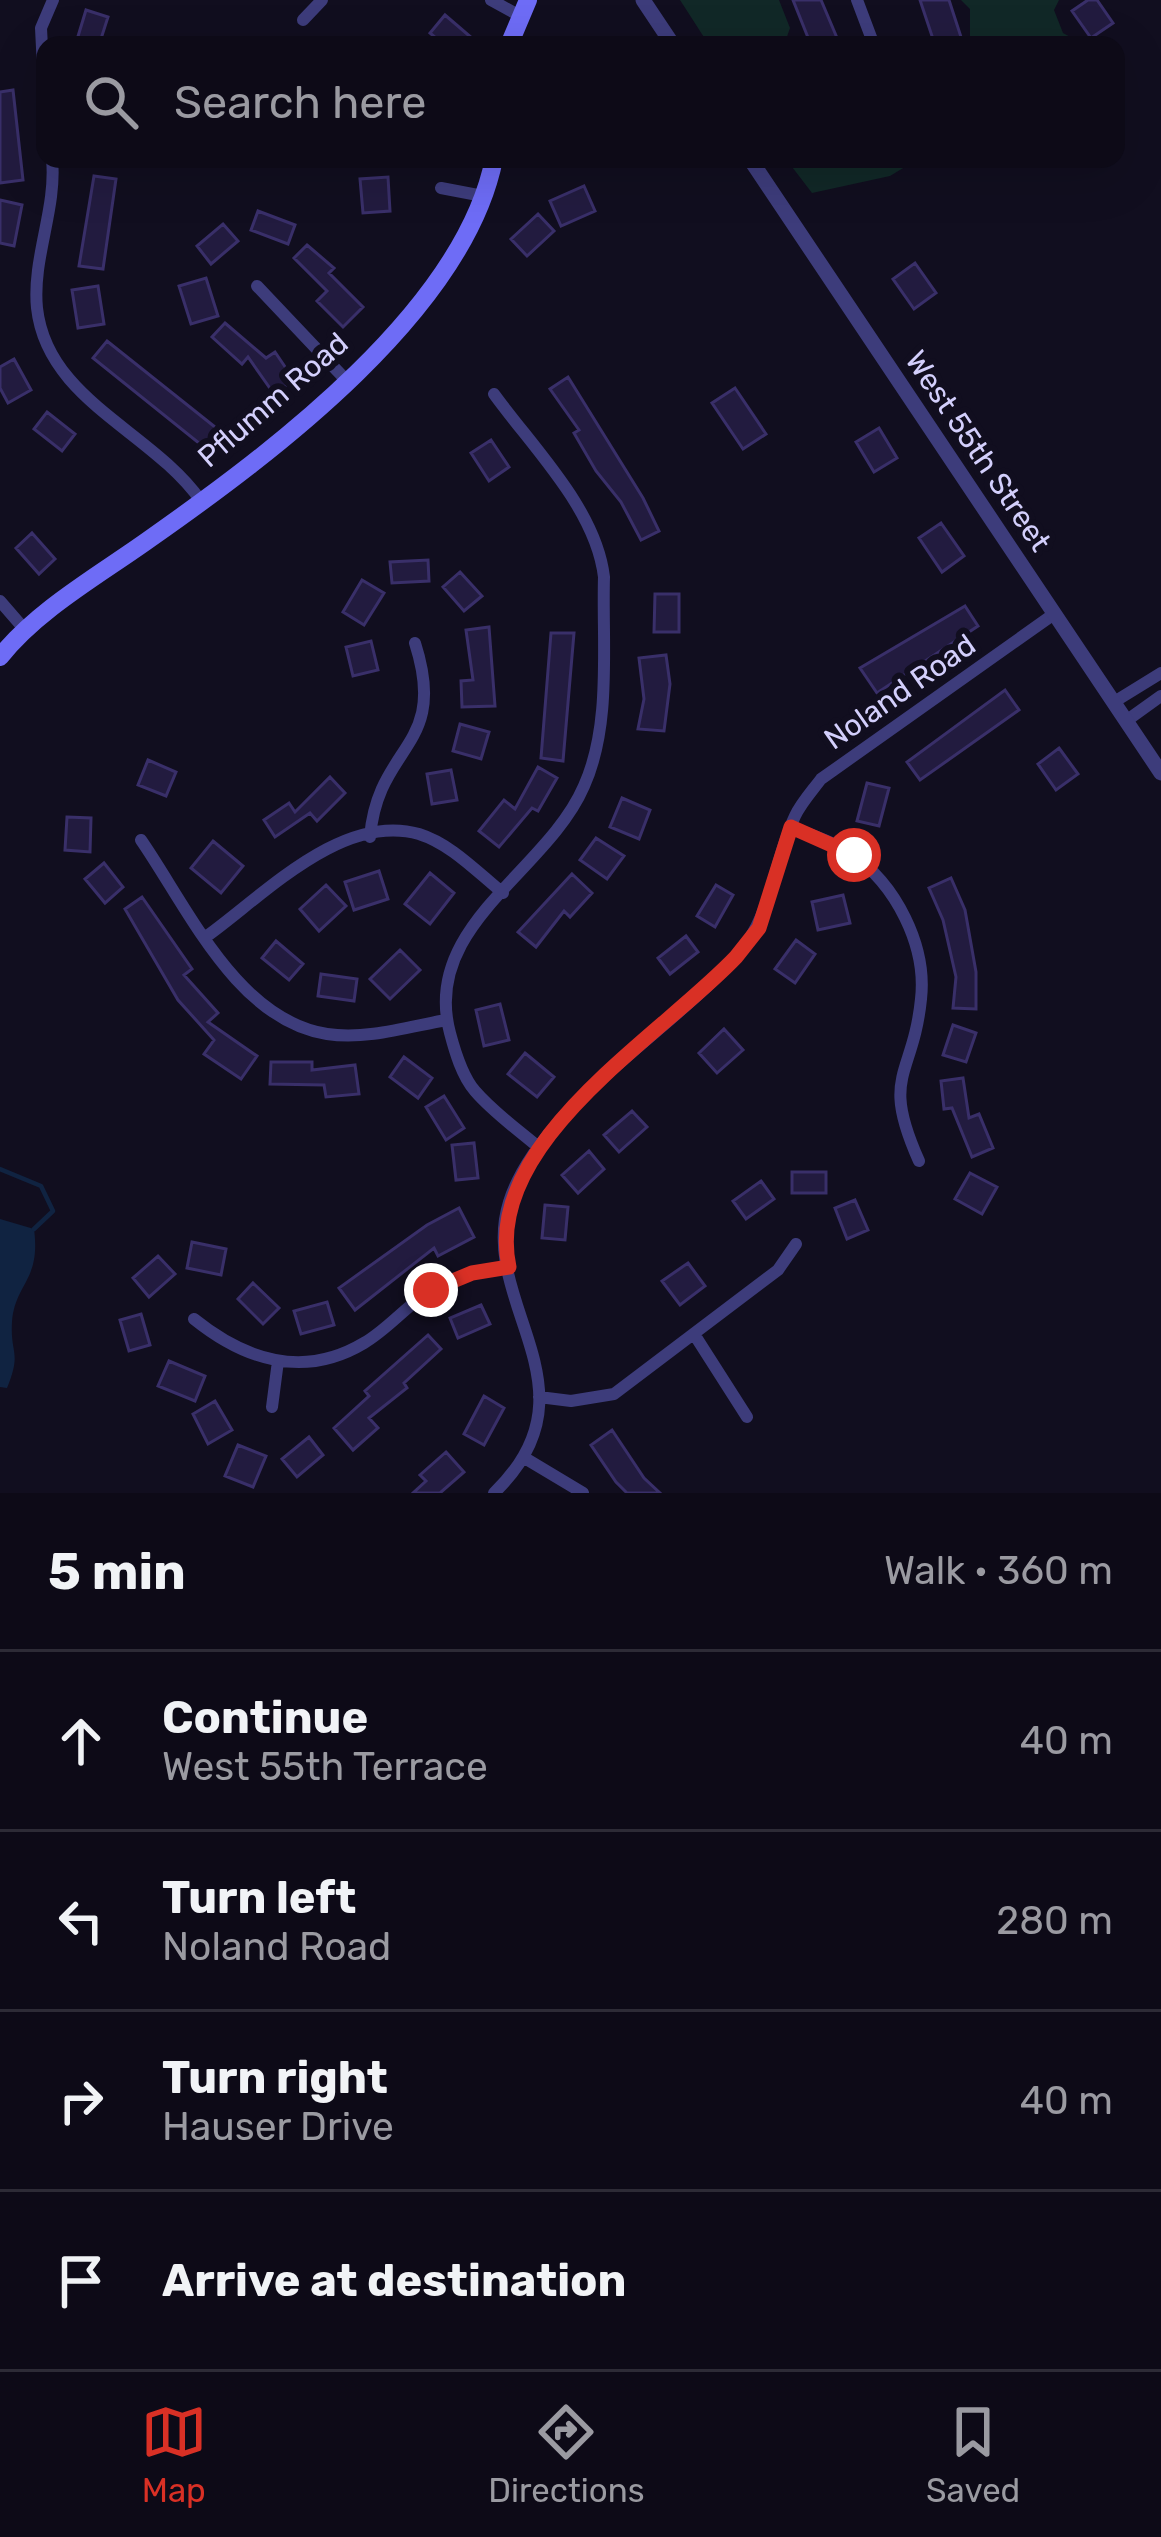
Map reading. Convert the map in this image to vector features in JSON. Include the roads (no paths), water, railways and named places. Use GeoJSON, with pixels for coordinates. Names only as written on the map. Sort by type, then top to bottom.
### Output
{"type":"FeatureCollection","features":[{"type":"Feature","properties":{"kind":"main road"},"geometry":{"type":"LineString","coordinates":[[513,36],[524,8]]}},
{"type":"Feature","properties":{"kind":"main road","name":"Pflumm Road"},"geometry":{"type":"LineString","coordinates":[[0,658],[26,632],[201,501],[346,380],[438,284],[471,233],[491,168]]}},
{"type":"Feature","properties":{"kind":"street"},"geometry":{"type":"LineString","coordinates":[[41,36],[53,0]]}},
{"type":"Feature","properties":{"kind":"street"},"geometry":{"type":"LineString","coordinates":[[303,20],[322,0]]}},
{"type":"Feature","properties":{"kind":"street"},"geometry":{"type":"LineString","coordinates":[[490,0],[524,8]]}},
{"type":"Feature","properties":{"kind":"street"},"geometry":{"type":"LineString","coordinates":[[643,0],[667,36]]}},
{"type":"Feature","properties":{"kind":"street"},"geometry":{"type":"LineString","coordinates":[[857,0],[871,36]]}},
{"type":"Feature","properties":{"kind":"street"},"geometry":{"type":"LineString","coordinates":[[53,168],[37,304],[47,356],[76,389],[178,469],[201,501]]}},
{"type":"Feature","properties":{"kind":"street","name":"West 55th Street"},"geometry":{"type":"LineString","coordinates":[[755,168],[1161,773]]}},
{"type":"Feature","properties":{"kind":"street"},"geometry":{"type":"LineString","coordinates":[[441,188],[483,196]]}},
{"type":"Feature","properties":{"kind":"street"},"geometry":{"type":"LineString","coordinates":[[257,286],[346,380]]}},
{"type":"Feature","properties":{"kind":"street"},"geometry":{"type":"LineString","coordinates":[[494,394],[587,523],[601,552],[604,577],[599,734],[584,786],[551,838],[448,964],[446,1020],[473,1090],[537,1146]]}},
{"type":"Feature","properties":{"kind":"street"},"geometry":{"type":"LineString","coordinates":[[0,601],[26,632]]}},
{"type":"Feature","properties":{"kind":"street","name":"Noland Road"},"geometry":{"type":"LineString","coordinates":[[494,1493],[523,1457],[539,1396],[534,1354],[509,1267],[507,1207],[537,1146],[736,957],[759,928],[791,827],[821,779],[1054,614]]}},
{"type":"Feature","properties":{"kind":"street"},"geometry":{"type":"LineString","coordinates":[[370,837],[380,784],[417,732],[426,710],[428,682],[415,643]]}},
{"type":"Feature","properties":{"kind":"street"},"geometry":{"type":"LineString","coordinates":[[1114,702],[1161,673]]}},
{"type":"Feature","properties":{"kind":"street"},"geometry":{"type":"LineString","coordinates":[[1126,721],[1161,696]]}},
{"type":"Feature","properties":{"kind":"street"},"geometry":{"type":"LineString","coordinates":[[791,827],[854,855],[904,916],[920,955],[921,1000],[897,1089],[904,1126],[919,1161]]}},
{"type":"Feature","properties":{"kind":"street"},"geometry":{"type":"LineString","coordinates":[[207,936],[304,858],[329,844],[370,837],[417,833],[448,848],[502,893]]}},
{"type":"Feature","properties":{"kind":"street"},"geometry":{"type":"LineString","coordinates":[[141,840],[259,1003],[326,1034],[367,1034],[446,1020]]}},
{"type":"Feature","properties":{"kind":"street"},"geometry":{"type":"LineString","coordinates":[[539,1396],[571,1401],[614,1394],[778,1270],[796,1244]]}},
{"type":"Feature","properties":{"kind":"street"},"geometry":{"type":"LineString","coordinates":[[194,1319],[232,1348],[302,1364],[344,1354],[374,1337],[431,1290],[472,1273],[509,1267]]}},
{"type":"Feature","properties":{"kind":"street"},"geometry":{"type":"LineString","coordinates":[[694,1334],[747,1417]]}},
{"type":"Feature","properties":{"kind":"street"},"geometry":{"type":"LineString","coordinates":[[272,1407],[278,1361]]}},
{"type":"Feature","properties":{"kind":"street"},"geometry":{"type":"LineString","coordinates":[[523,1457],[583,1493]]}},
{"type":"Feature","properties":{"kind":"water"},"geometry":{"type":"Polygon","coordinates":[[[0,1219],[34,1229],[35,1246],[31,1271],[14,1309],[15,1360],[7,1388],[0,1387],[0,1219]]]}},
{"type":"Feature","properties":{"kind":"waterway"},"geometry":{"type":"LineString","coordinates":[[0,1169],[41,1186],[53,1211],[34,1229]]}}]}
